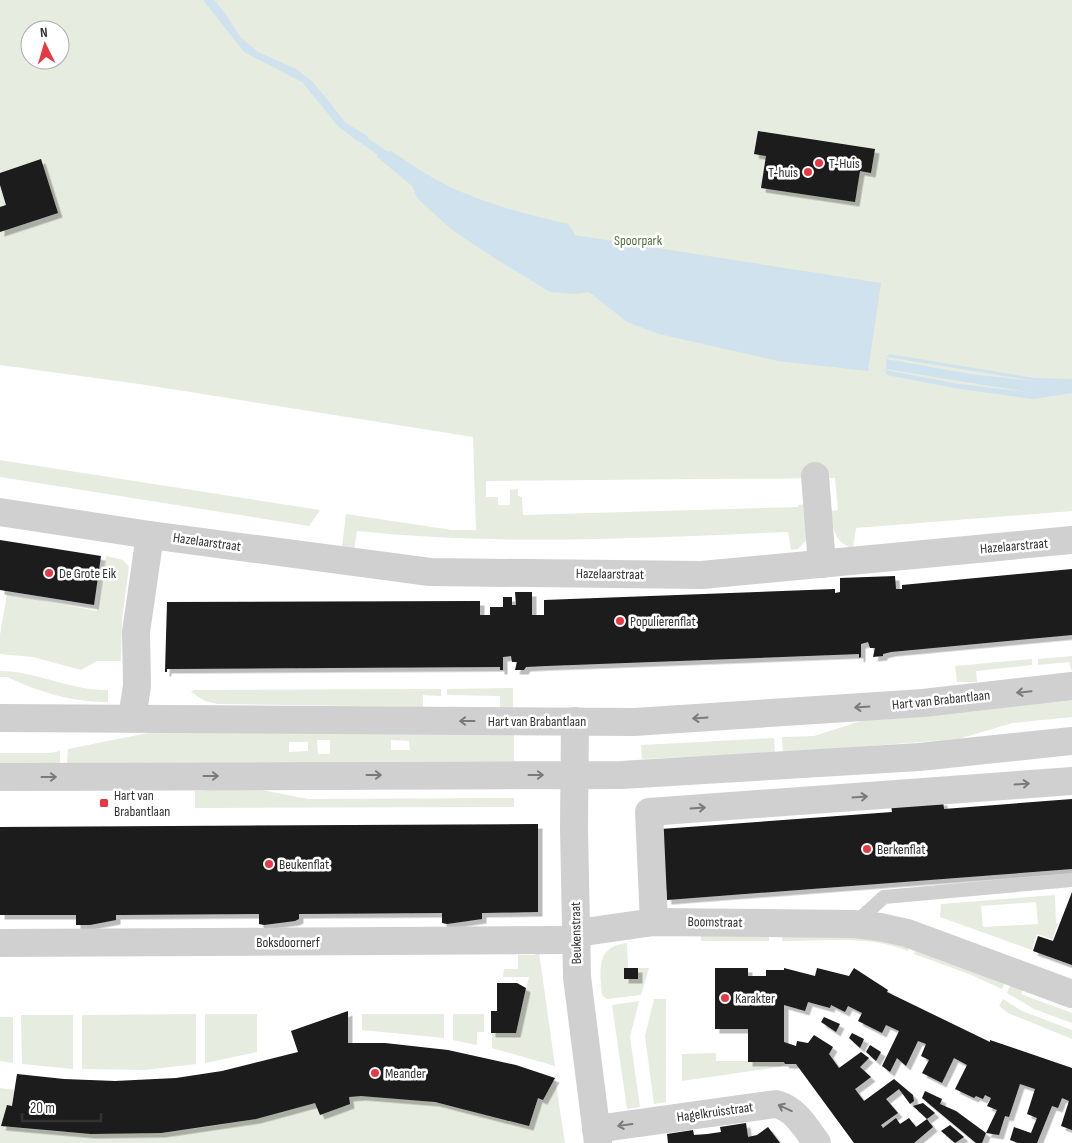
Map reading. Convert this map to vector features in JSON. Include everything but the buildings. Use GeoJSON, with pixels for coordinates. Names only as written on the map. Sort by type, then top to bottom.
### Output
{"type":"FeatureCollection","features":[{"type":"Feature","properties":{"kind":"street"},"geometry":{"type":"LineString","coordinates":[[815,476],[822,564]]}},
{"type":"Feature","properties":{"kind":"street","name":"Hazelaarstraat"},"geometry":{"type":"LineString","coordinates":[[0,512],[150,535],[430,572],[702,574],[1072,540]]}},
{"type":"Feature","properties":{"kind":"street"},"geometry":{"type":"LineString","coordinates":[[132,718],[137,686],[136,632],[150,535]]}},
{"type":"Feature","properties":{"kind":"street","name":"Hart van Brabantlaan"},"geometry":{"type":"LineString","coordinates":[[0,718],[634,722],[923,703],[1072,686]]}},
{"type":"Feature","properties":{"kind":"street","name":"Beukenstraat"},"geometry":{"type":"LineString","coordinates":[[575,721],[577,977],[597,1136]]}},
{"type":"Feature","properties":{"kind":"street"},"geometry":{"type":"LineString","coordinates":[[0,777],[628,774],[919,757],[1072,741]]}},
{"type":"Feature","properties":{"kind":"street"},"geometry":{"type":"LineString","coordinates":[[654,922],[649,812],[1072,780]]}},
{"type":"Feature","properties":{"kind":"street","name":"Boomstraat"},"geometry":{"type":"LineString","coordinates":[[577,937],[654,922],[854,924],[907,933],[1072,994]]}},
{"type":"Feature","properties":{"kind":"street","name":"Boksdoornerf"},"geometry":{"type":"LineString","coordinates":[[0,943],[577,937]]}},
{"type":"Feature","properties":{"kind":"street","name":"Hagelkruisstraat"},"geometry":{"type":"LineString","coordinates":[[597,1136],[776,1104],[787,1106],[795,1113],[817,1143]]}},
{"type":"Feature","properties":{"kind":"lane"},"geometry":{"type":"LineString","coordinates":[[854,924],[884,897],[1072,880]]}},
{"type":"Feature","properties":{"kind":"green space","name":"Spoorpark"},"geometry":{"type":"Polygon","coordinates":[[[0,0],[1072,0],[1072,511],[856,528],[853,548],[838,539],[834,529],[831,511],[838,510],[835,478],[486,481],[486,497],[498,497],[498,505],[510,505],[510,490],[518,489],[518,496],[522,497],[523,515],[798,507],[798,505],[806,504],[807,539],[798,549],[791,550],[788,532],[626,538],[518,539],[411,536],[357,531],[354,550],[342,547],[346,514],[452,530],[476,530],[473,437],[139,384],[0,365],[0,0]]]}},
{"type":"Feature","properties":{"kind":"green space"},"geometry":{"type":"Polygon","coordinates":[[[0,460],[320,510],[309,526],[0,477],[0,460]]]}},
{"type":"Feature","properties":{"kind":"green space"},"geometry":{"type":"Polygon","coordinates":[[[106,556],[123,560],[129,567],[122,620],[121,661],[97,661],[81,670],[33,657],[0,654],[0,635],[7,594],[97,611],[106,556]]]}},
{"type":"Feature","properties":{"kind":"green space"},"geometry":{"type":"Polygon","coordinates":[[[1072,656],[1072,672],[1069,662],[1038,665],[1038,659],[1072,656]]]}},
{"type":"Feature","properties":{"kind":"green space"},"geometry":{"type":"Polygon","coordinates":[[[1032,659],[1032,665],[976,671],[977,682],[957,682],[955,666],[1032,659]]]}},
{"type":"Feature","properties":{"kind":"green space"},"geometry":{"type":"Polygon","coordinates":[[[0,671],[27,674],[80,687],[108,690],[108,702],[94,702],[56,695],[7,677],[0,677],[0,671]]]}},
{"type":"Feature","properties":{"kind":"green space"},"geometry":{"type":"Polygon","coordinates":[[[513,688],[513,708],[500,708],[500,696],[447,695],[447,689],[513,688]]]}},
{"type":"Feature","properties":{"kind":"green space"},"geometry":{"type":"Polygon","coordinates":[[[441,689],[441,696],[423,695],[423,707],[217,704],[205,701],[191,692],[194,690],[441,689]]]}},
{"type":"Feature","properties":{"kind":"green space"},"geometry":{"type":"Polygon","coordinates":[[[1072,698],[1072,717],[1013,723],[958,739],[783,753],[782,737],[814,736],[874,717],[1072,698]]]}},
{"type":"Feature","properties":{"kind":"green space"},"geometry":{"type":"Polygon","coordinates":[[[158,731],[514,734],[514,761],[67,763],[68,749],[158,731]],[[317,740],[318,754],[330,754],[330,740],[317,740]],[[391,740],[391,750],[410,750],[409,741],[391,740]],[[289,742],[289,752],[308,751],[308,742],[289,742]]]}},
{"type":"Feature","properties":{"kind":"green space"},"geometry":{"type":"Polygon","coordinates":[[[774,738],[775,753],[642,759],[641,745],[774,738]]]}},
{"type":"Feature","properties":{"kind":"green space"},"geometry":{"type":"Polygon","coordinates":[[[60,751],[60,763],[0,763],[0,753],[50,753],[60,751]]]}},
{"type":"Feature","properties":{"kind":"green space"},"geometry":{"type":"Polygon","coordinates":[[[246,787],[308,799],[514,798],[514,807],[195,808],[195,791],[246,787]]]}},
{"type":"Feature","properties":{"kind":"green space"},"geometry":{"type":"Polygon","coordinates":[[[1055,895],[1056,923],[1058,924],[1052,939],[1037,934],[1032,950],[940,917],[941,904],[1055,895]],[[1036,902],[981,906],[983,927],[1038,924],[1036,902]]]}},
{"type":"Feature","properties":{"kind":"green space"},"geometry":{"type":"Polygon","coordinates":[[[769,933],[769,941],[701,941],[701,934],[769,933]]]}},
{"type":"Feature","properties":{"kind":"green space"},"geometry":{"type":"Polygon","coordinates":[[[782,933],[814,933],[911,944],[908,951],[893,946],[862,941],[782,941],[782,933]]]}},
{"type":"Feature","properties":{"kind":"green space"},"geometry":{"type":"Polygon","coordinates":[[[627,943],[628,968],[624,969],[624,979],[638,978],[638,969],[634,968],[649,968],[641,995],[607,999],[602,995],[601,969],[604,955],[609,949],[627,943]]]}},
{"type":"Feature","properties":{"kind":"green space"},"geometry":{"type":"Polygon","coordinates":[[[917,946],[1006,980],[1002,989],[969,974],[914,954],[917,946]]]}},
{"type":"Feature","properties":{"kind":"green space"},"geometry":{"type":"Polygon","coordinates":[[[535,952],[539,952],[555,1066],[492,1048],[492,1033],[516,1033],[529,977],[503,977],[504,969],[518,969],[518,955],[535,955],[535,952]]]}},
{"type":"Feature","properties":{"kind":"green space"},"geometry":{"type":"Polygon","coordinates":[[[1012,982],[1024,987],[1021,994],[1072,1013],[1072,1023],[1034,1009],[1007,993],[1012,982]]]}},
{"type":"Feature","properties":{"kind":"green space"},"geometry":{"type":"Polygon","coordinates":[[[654,999],[666,999],[666,1102],[654,1104],[645,1036],[654,999]]]}},
{"type":"Feature","properties":{"kind":"green space"},"geometry":{"type":"Polygon","coordinates":[[[1003,999],[1022,1011],[1072,1030],[1072,1039],[1008,1013],[999,1006],[1003,999]]]}},
{"type":"Feature","properties":{"kind":"green space"},"geometry":{"type":"Polygon","coordinates":[[[639,1001],[630,1037],[640,1107],[627,1109],[612,1005],[639,1001]]]}},
{"type":"Feature","properties":{"kind":"green space"},"geometry":{"type":"Polygon","coordinates":[[[196,1014],[196,1064],[144,1070],[82,1069],[82,1015],[196,1014]]]}},
{"type":"Feature","properties":{"kind":"green space"},"geometry":{"type":"Polygon","coordinates":[[[205,1014],[257,1014],[257,1052],[205,1063],[205,1014]]]}},
{"type":"Feature","properties":{"kind":"green space"},"geometry":{"type":"Polygon","coordinates":[[[362,1014],[444,1014],[444,1038],[362,1030],[362,1014]]]}},
{"type":"Feature","properties":{"kind":"green space"},"geometry":{"type":"Polygon","coordinates":[[[453,1014],[484,1014],[484,1032],[477,1032],[477,1045],[453,1040],[453,1014]]]}},
{"type":"Feature","properties":{"kind":"green space"},"geometry":{"type":"Polygon","coordinates":[[[21,1015],[73,1015],[73,1069],[22,1064],[21,1015]]]}},
{"type":"Feature","properties":{"kind":"green space"},"geometry":{"type":"Polygon","coordinates":[[[0,1017],[13,1017],[13,1063],[0,1061],[0,1017]]]}},
{"type":"Feature","properties":{"kind":"green space"},"geometry":{"type":"Polygon","coordinates":[[[716,1053],[716,1061],[784,1061],[785,1064],[780,1067],[682,1081],[682,1054],[716,1053]]]}},
{"type":"Feature","properties":{"kind":"green space"},"geometry":{"type":"Polygon","coordinates":[[[555,1078],[565,1143],[0,1143],[0,1088],[15,1090],[12,1106],[7,1105],[2,1126],[60,1132],[117,1134],[203,1128],[248,1120],[313,1103],[361,1096],[383,1096],[425,1101],[529,1126],[538,1098],[543,1100],[555,1078]]]}},
{"type":"Feature","properties":{"kind":"water"},"geometry":{"type":"Polygon","coordinates":[[[203,0],[214,0],[225,13],[240,37],[258,52],[296,69],[313,82],[346,123],[369,137],[357,141],[338,126],[302,82],[244,52],[203,0]]]}},
{"type":"Feature","properties":{"kind":"water"},"geometry":{"type":"Polygon","coordinates":[[[391,151],[426,174],[454,189],[502,207],[568,224],[574,235],[881,283],[868,371],[778,361],[659,334],[627,322],[589,292],[574,294],[550,292],[452,230],[417,198],[412,186],[376,156],[391,151]]]}},
{"type":"Feature","properties":{"kind":"water"},"geometry":{"type":"Polygon","coordinates":[[[889,354],[1035,378],[1072,379],[1072,393],[1033,399],[954,388],[887,375],[885,370],[958,384],[1034,393],[886,369],[886,359],[970,374],[1035,381],[887,357],[889,354]]]}},
{"type":"Feature","properties":{"kind":"waterway"},"geometry":{"type":"LineString","coordinates":[[355,134],[391,159]]}},
{"type":"Feature","properties":{"kind":"place","name":"T-Huis"},"geometry":{"type":"Point","coordinates":[819,163]}},
{"type":"Feature","properties":{"kind":"place","name":"T-huis"},"geometry":{"type":"Point","coordinates":[808,172]}},
{"type":"Feature","properties":{"kind":"place","name":"De Grote Eik"},"geometry":{"type":"Point","coordinates":[49,573]}},
{"type":"Feature","properties":{"kind":"place","name":"Populierenflat"},"geometry":{"type":"Point","coordinates":[620,621]}},
{"type":"Feature","properties":{"kind":"place","name":"Hart van Brabantlaan"},"geometry":{"type":"Point","coordinates":[104,803]}},
{"type":"Feature","properties":{"kind":"place","name":"Berkenflat"},"geometry":{"type":"Point","coordinates":[867,849]}},
{"type":"Feature","properties":{"kind":"place","name":"Beukenflat"},"geometry":{"type":"Point","coordinates":[269,864]}},
{"type":"Feature","properties":{"kind":"place","name":"Karakter"},"geometry":{"type":"Point","coordinates":[725,998]}},
{"type":"Feature","properties":{"kind":"place","name":"Meander"},"geometry":{"type":"Point","coordinates":[375,1073]}}]}
